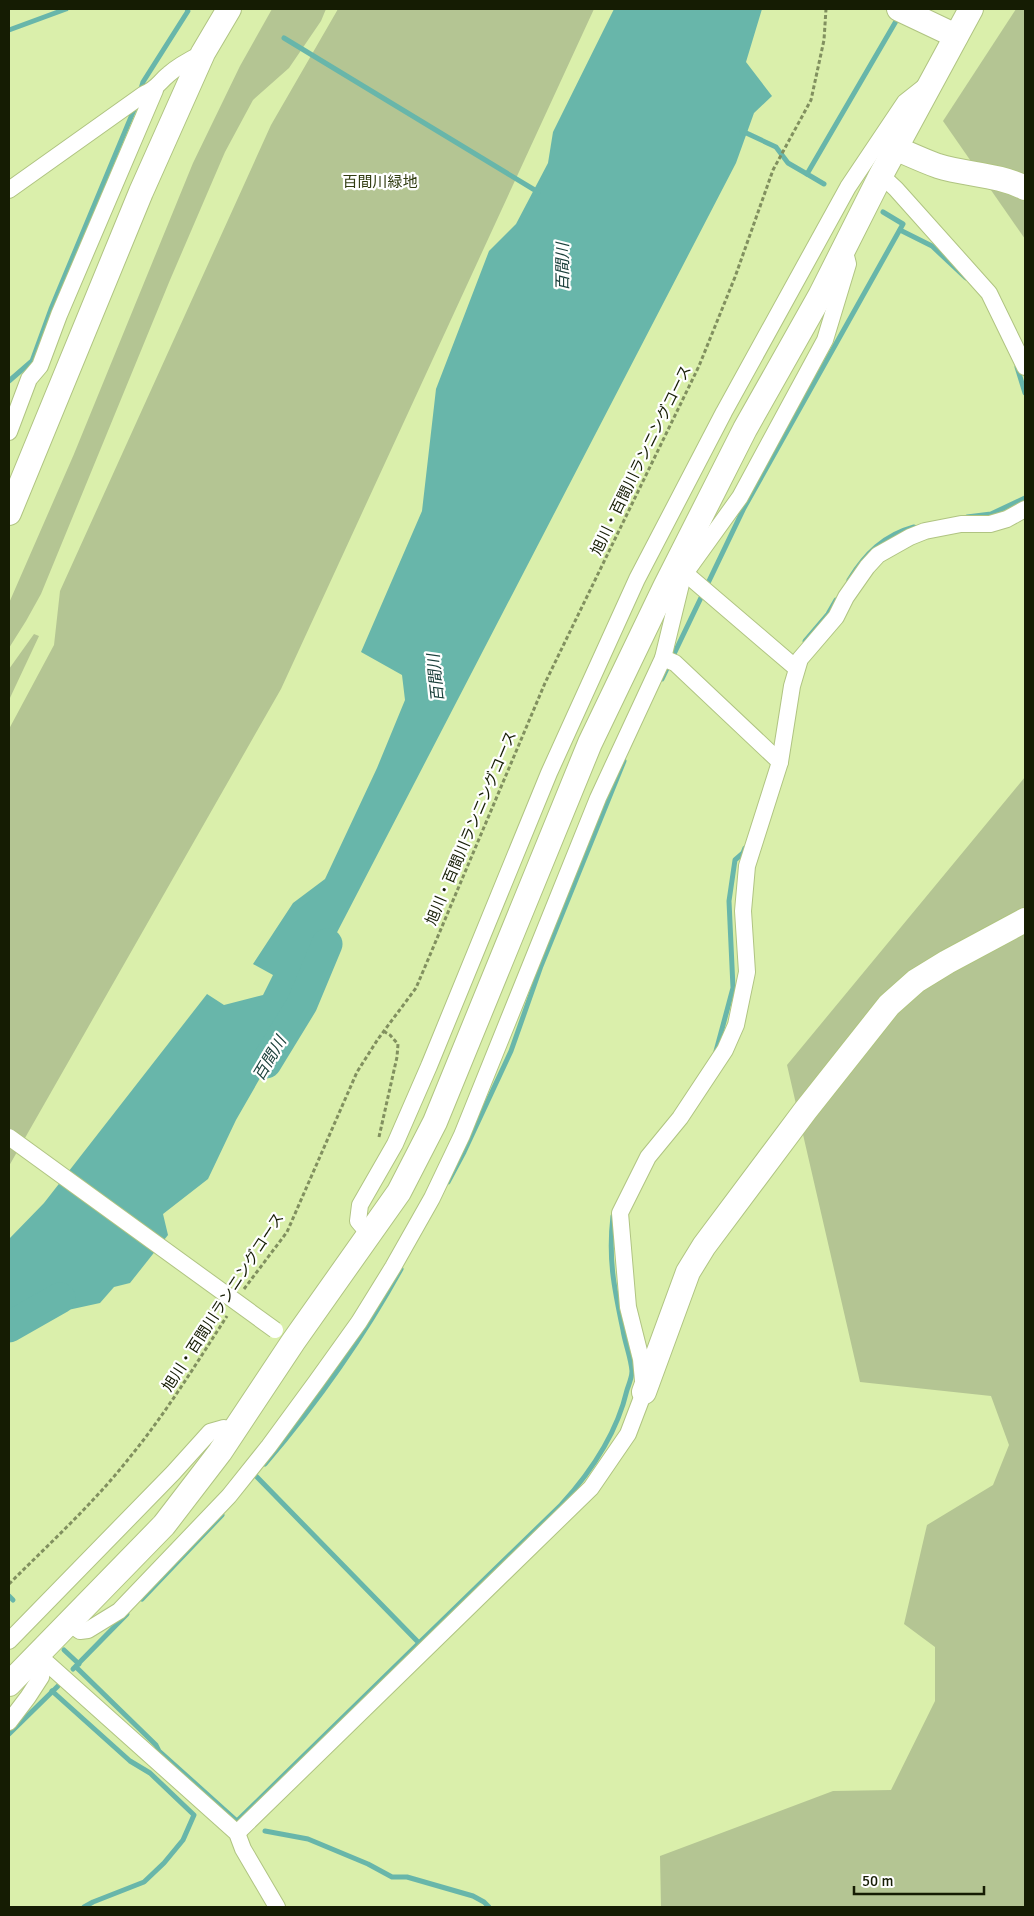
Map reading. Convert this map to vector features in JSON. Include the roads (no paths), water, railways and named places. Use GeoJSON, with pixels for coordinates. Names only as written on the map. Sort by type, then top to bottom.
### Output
{"type":"FeatureCollection","features":[{"type":"Feature","properties":{"kind":"street"},"geometry":{"type":"LineString","coordinates":[[9,513],[142,192],[203,53],[229,9]]}},
{"type":"Feature","properties":{"kind":"street"},"geometry":{"type":"LineString","coordinates":[[899,9],[956,36]]}},
{"type":"Feature","properties":{"kind":"street"},"geometry":{"type":"LineString","coordinates":[[9,1684],[41,1658],[69,1624],[164,1525],[234,1430],[284,1336],[369,1234],[399,1192],[435,1122],[590,743],[681,569],[745,429],[820,296],[880,176],[971,9]]}},
{"type":"Feature","properties":{"kind":"street"},"geometry":{"type":"LineString","coordinates":[[9,190],[144,96],[168,74],[203,53]]}},
{"type":"Feature","properties":{"kind":"street"},"geometry":{"type":"LineString","coordinates":[[369,1234],[358,1221],[360,1205],[395,1144],[422,1084],[549,773],[636,579],[724,412],[848,187],[905,102],[934,80]]}},
{"type":"Feature","properties":{"kind":"street"},"geometry":{"type":"LineString","coordinates":[[9,432],[29,379],[40,366],[144,96]]}},
{"type":"Feature","properties":{"kind":"street"},"geometry":{"type":"LineString","coordinates":[[895,148],[939,166],[984,174],[1018,184],[1025,188]]}},
{"type":"Feature","properties":{"kind":"street"},"geometry":{"type":"LineString","coordinates":[[880,176],[896,189],[989,293],[1025,367]]}},
{"type":"Feature","properties":{"kind":"street"},"geometry":{"type":"LineString","coordinates":[[644,1392],[641,1359],[628,1307],[620,1213],[648,1158],[680,1118],[725,1050],[736,1025],[747,972],[743,911],[747,866],[780,762],[796,668],[800,659],[836,617],[846,597],[878,555],[925,531],[961,524],[990,524],[1007,519],[1025,509]]}},
{"type":"Feature","properties":{"kind":"street"},"geometry":{"type":"LineString","coordinates":[[681,569],[796,668]]}},
{"type":"Feature","properties":{"kind":"street"},"geometry":{"type":"LineString","coordinates":[[69,1624],[80,1631],[88,1630],[118,1611],[229,1496],[269,1446],[359,1322],[393,1267],[432,1198],[462,1135],[598,798],[668,660],[681,584],[681,569]]}},
{"type":"Feature","properties":{"kind":"street"},"geometry":{"type":"LineString","coordinates":[[668,660],[780,762]]}},
{"type":"Feature","properties":{"kind":"street"},"geometry":{"type":"LineString","coordinates":[[237,1834],[591,1488],[628,1434],[688,1272],[710,1238],[849,1053],[889,1005],[916,981],[1025,920]]}},
{"type":"Feature","properties":{"kind":"street"},"geometry":{"type":"LineString","coordinates":[[9,1137],[284,1336]]}},
{"type":"Feature","properties":{"kind":"street"},"geometry":{"type":"LineString","coordinates":[[9,1641],[173,1473],[210,1432],[224,1428],[234,1430]]}},
{"type":"Feature","properties":{"kind":"street"},"geometry":{"type":"LineString","coordinates":[[41,1658],[237,1834],[243,1849],[277,1907]]}},
{"type":"Feature","properties":{"kind":"street"},"geometry":{"type":"LineString","coordinates":[[9,1722],[41,1677],[41,1658]]}},
{"type":"Feature","properties":{"kind":"water"},"geometry":{"type":"Polygon","coordinates":[[[614,9],[762,9],[746,62],[772,96],[754,113],[736,163],[275,1052],[236,1120],[208,1179],[163,1214],[168,1235],[130,1283],[114,1287],[100,1303],[13,1322],[9,1326],[9,1239],[44,1203],[207,994],[224,1005],[263,995],[273,975],[253,964],[293,903],[325,879],[377,768],[405,700],[402,675],[361,652],[422,511],[436,389],[489,251],[516,224],[548,163],[553,132],[614,9]]]}},
{"type":"Feature","properties":{"kind":"waterway"},"geometry":{"type":"LineString","coordinates":[[9,30],[66,9]]}},
{"type":"Feature","properties":{"kind":"waterway"},"geometry":{"type":"LineString","coordinates":[[140,92],[143,82],[188,11],[187,9]]}},
{"type":"Feature","properties":{"kind":"waterway"},"geometry":{"type":"LineString","coordinates":[[824,184],[807,174],[899,16]]}},
{"type":"Feature","properties":{"kind":"waterway"},"geometry":{"type":"LineString","coordinates":[[284,38],[538,192]]}},
{"type":"Feature","properties":{"kind":"waterway"},"geometry":{"type":"LineString","coordinates":[[9,381],[32,361],[51,309],[136,105]]}},
{"type":"Feature","properties":{"kind":"waterway"},"geometry":{"type":"LineString","coordinates":[[742,131],[776,147],[788,163],[807,174]]}},
{"type":"Feature","properties":{"kind":"waterway"},"geometry":{"type":"LineString","coordinates":[[662,679],[744,508],[903,224],[883,212]]}},
{"type":"Feature","properties":{"kind":"waterway"},"geometry":{"type":"LineString","coordinates":[[900,230],[932,246],[966,278]]}},
{"type":"Feature","properties":{"kind":"waterway"},"geometry":{"type":"LineString","coordinates":[[1017,367],[1025,393]]}},
{"type":"Feature","properties":{"kind":"waterway"},"geometry":{"type":"LineString","coordinates":[[967,517],[991,514],[1025,498]]}},
{"type":"Feature","properties":{"kind":"waterway"},"geometry":{"type":"LineString","coordinates":[[849,580],[862,562],[884,540],[914,527]]}},
{"type":"Feature","properties":{"kind":"waterway"},"geometry":{"type":"LineString","coordinates":[[805,641],[828,614],[836,600]]}},
{"type":"Feature","properties":{"kind":"waterway"},"geometry":{"type":"LineString","coordinates":[[448,1182],[511,1051],[541,966],[624,761]]}},
{"type":"Feature","properties":{"kind":"waterway"},"geometry":{"type":"LineString","coordinates":[[715,1055],[733,988],[729,901],[735,860],[743,853],[745,848]]}},
{"type":"Feature","properties":{"kind":"waterway","name":"百間川"},"geometry":{"type":"LineString","coordinates":[[266,1063],[302,1004],[327,944]]}},
{"type":"Feature","properties":{"kind":"waterway"},"geometry":{"type":"LineString","coordinates":[[419,1643],[561,1505],[583,1479],[610,1437],[623,1406],[632,1371],[613,1273],[611,1246],[613,1216]]}},
{"type":"Feature","properties":{"kind":"waterway"},"geometry":{"type":"LineString","coordinates":[[265,1464],[338,1370],[371,1320],[401,1269]]}},
{"type":"Feature","properties":{"kind":"waterway","name":"百間川"},"geometry":{"type":"LineString","coordinates":[[9,1327],[60,1298]]}},
{"type":"Feature","properties":{"kind":"waterway"},"geometry":{"type":"LineString","coordinates":[[237,1821],[419,1643],[255,1475]]}},
{"type":"Feature","properties":{"kind":"waterway"},"geometry":{"type":"LineString","coordinates":[[142,1599],[222,1515]]}},
{"type":"Feature","properties":{"kind":"waterway"},"geometry":{"type":"LineString","coordinates":[[9,1596],[13,1600]]}},
{"type":"Feature","properties":{"kind":"waterway"},"geometry":{"type":"LineString","coordinates":[[73,1669],[127,1614]]}},
{"type":"Feature","properties":{"kind":"waterway"},"geometry":{"type":"LineString","coordinates":[[64,1650],[79,1664]]}},
{"type":"Feature","properties":{"kind":"waterway"},"geometry":{"type":"LineString","coordinates":[[76,1667],[156,1745],[159,1751],[238,1822]]}},
{"type":"Feature","properties":{"kind":"waterway"},"geometry":{"type":"LineString","coordinates":[[9,1734],[58,1686]]}},
{"type":"Feature","properties":{"kind":"waterway"},"geometry":{"type":"LineString","coordinates":[[52,1691],[130,1761],[150,1773],[194,1815],[183,1840],[164,1863],[144,1882],[84,1907]]}},
{"type":"Feature","properties":{"kind":"waterway"},"geometry":{"type":"LineString","coordinates":[[265,1831],[308,1839],[368,1864],[392,1877],[407,1877],[473,1896],[489,1907]]}},
{"type":"Feature","properties":{"kind":"park label","name":"百間川緑地"},"geometry":{"type":"Point","coordinates":[380,182]}}]}
